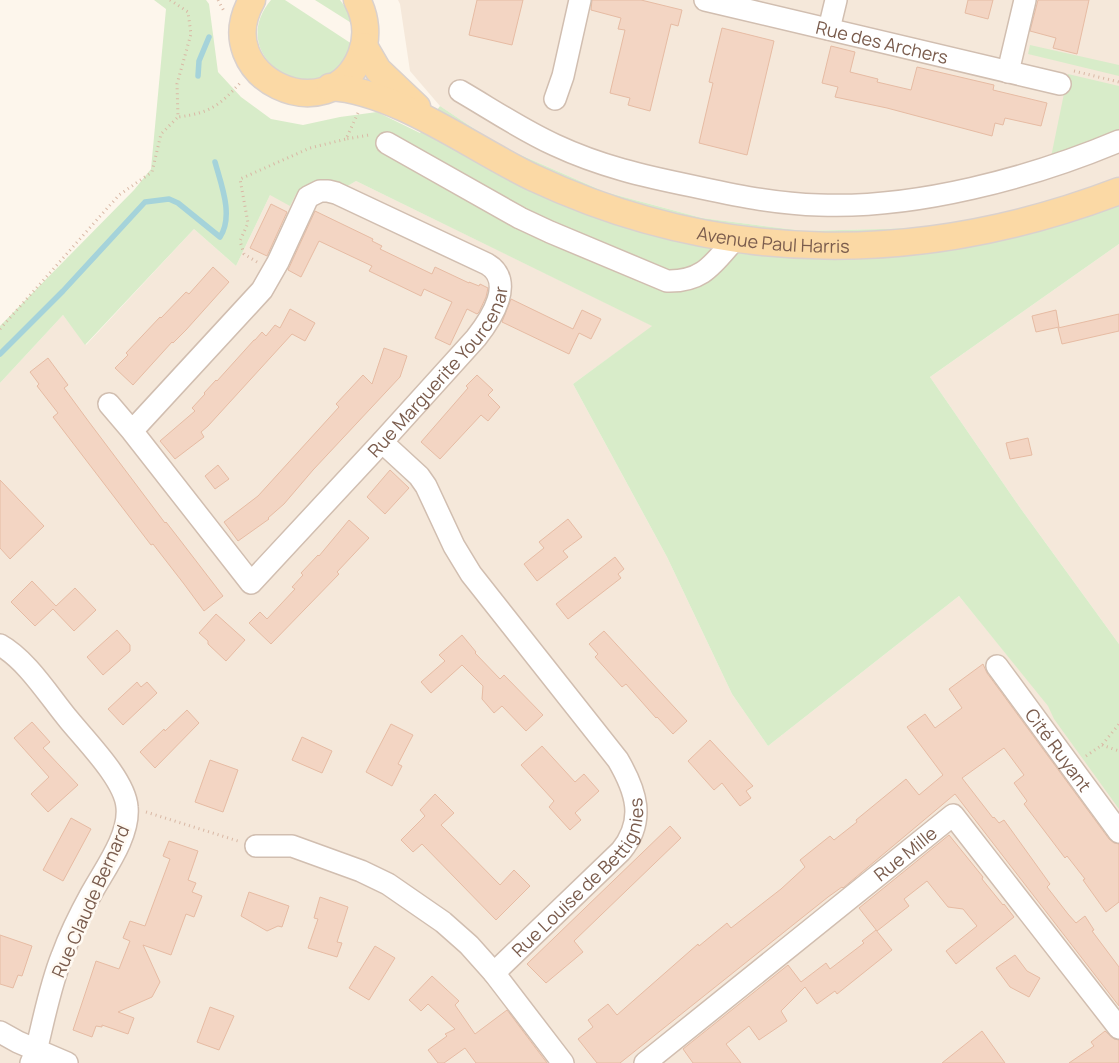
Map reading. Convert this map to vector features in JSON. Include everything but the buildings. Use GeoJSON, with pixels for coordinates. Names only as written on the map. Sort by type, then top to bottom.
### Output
{"type":"FeatureCollection","features":[{"type":"Feature","properties":{"kind":"main road","name":"Avenue Paul Harris"},"geometry":{"type":"LineString","coordinates":[[252,0],[246,14],[233,13],[253,65],[260,75],[270,83],[287,90],[306,93],[330,88],[352,89],[372,95],[442,128],[508,166],[573,195],[647,220],[735,239],[794,245],[834,247],[906,244],[950,238],[1011,225],[1057,213],[1119,191]]}},
{"type":"Feature","properties":{"kind":"main road","name":"Avenue Paul Harris"},"geometry":{"type":"LineString","coordinates":[[330,88],[350,73],[360,58],[364,46],[366,26],[363,4]]}},
{"type":"Feature","properties":{"kind":"main road","name":"Avenue Paul Harris"},"geometry":{"type":"LineString","coordinates":[[364,46],[369,57],[385,78],[402,95],[442,128]]}},
{"type":"Feature","properties":{"kind":"street"},"geometry":{"type":"LineString","coordinates":[[555,99],[563,76],[580,0]]}},
{"type":"Feature","properties":{"kind":"street","name":"Rue des Archers"},"geometry":{"type":"LineString","coordinates":[[705,0],[1060,84]]}},
{"type":"Feature","properties":{"kind":"street"},"geometry":{"type":"LineString","coordinates":[[829,29],[836,0]]}},
{"type":"Feature","properties":{"kind":"street"},"geometry":{"type":"LineString","coordinates":[[1008,72],[1025,0]]}},
{"type":"Feature","properties":{"kind":"street"},"geometry":{"type":"LineString","coordinates":[[460,92],[554,144],[619,170],[721,192],[801,204],[872,204],[956,191],[1031,173],[1119,141]]}},
{"type":"Feature","properties":{"kind":"street"},"geometry":{"type":"LineString","coordinates":[[387,143],[520,218],[667,281],[686,281],[705,271],[735,239]]}},
{"type":"Feature","properties":{"kind":"street","name":"Rue Marguerite Yourcenar"},"geometry":{"type":"LineString","coordinates":[[110,404],[251,583],[382,442],[483,329],[500,295],[501,287],[498,272],[487,264],[328,191],[314,193],[304,203],[273,271],[262,290],[132,431]]}},
{"type":"Feature","properties":{"kind":"street","name":"Rue Louise de Bettignies"},"geometry":{"type":"LineString","coordinates":[[256,846],[292,846],[388,884],[443,922],[494,973],[622,851],[635,824],[636,801],[628,777],[618,760],[471,574],[454,546],[426,486],[419,476],[382,442]]}},
{"type":"Feature","properties":{"kind":"street","name":"Rue Claude Bernard"},"geometry":{"type":"LineString","coordinates":[[0,645],[25,665],[112,773],[125,797],[127,808],[127,821],[120,841],[80,915],[55,973],[34,1057]]}},
{"type":"Feature","properties":{"kind":"street","name":"Cité Ruyant"},"geometry":{"type":"LineString","coordinates":[[997,666],[1119,832]]}},
{"type":"Feature","properties":{"kind":"street","name":"Rue Mille"},"geometry":{"type":"LineString","coordinates":[[645,1063],[953,815],[1119,1028]]}},
{"type":"Feature","properties":{"kind":"street"},"geometry":{"type":"LineString","coordinates":[[494,973],[563,1063]]}},
{"type":"Feature","properties":{"kind":"street"},"geometry":{"type":"LineString","coordinates":[[0,1032],[34,1057],[67,1063]]}},
{"type":"Feature","properties":{"kind":"path"},"geometry":{"type":"LineString","coordinates":[[170,0],[188,12],[190,34],[177,84],[178,117]]}},
{"type":"Feature","properties":{"kind":"path"},"geometry":{"type":"LineString","coordinates":[[218,0],[233,13]]}},
{"type":"Feature","properties":{"kind":"path"},"geometry":{"type":"LineString","coordinates":[[0,329],[119,195],[152,172],[161,134],[178,117],[203,113],[221,103],[241,82],[253,65]]}},
{"type":"Feature","properties":{"kind":"path"},"geometry":{"type":"LineString","coordinates":[[346,139],[359,112],[354,107]]}},
{"type":"Feature","properties":{"kind":"path"},"geometry":{"type":"LineString","coordinates":[[273,271],[244,254],[240,241],[248,223],[240,179],[310,148],[346,139],[374,135],[387,143]]}},
{"type":"Feature","properties":{"kind":"path"},"geometry":{"type":"LineString","coordinates":[[1071,766],[1102,745],[1119,724]]}},
{"type":"Feature","properties":{"kind":"path"},"geometry":{"type":"LineString","coordinates":[[1102,745],[1119,752]]}},
{"type":"Feature","properties":{"kind":"path"},"geometry":{"type":"LineString","coordinates":[[127,808],[148,812],[256,846]]}},
{"type":"Feature","properties":{"kind":"shaded area"},"geometry":{"type":"Polygon","coordinates":[[[398,0],[1119,0],[1119,178],[1016,211],[919,228],[804,231],[702,218],[605,192],[500,146],[440,106],[410,71],[398,0]]]}},
{"type":"Feature","properties":{"kind":"shaded area"},"geometry":{"type":"Polygon","coordinates":[[[356,181],[653,326],[573,384],[667,557],[732,694],[768,746],[959,596],[1048,705],[1119,652],[1119,1063],[0,1063],[0,383],[63,315],[86,345],[194,229],[236,266],[270,195],[296,194],[324,182],[346,187],[356,181]]]}},
{"type":"Feature","properties":{"kind":"shaded area"},"geometry":{"type":"Polygon","coordinates":[[[1119,244],[1119,644],[1021,509],[930,377],[1119,244]]]}},
{"type":"Feature","properties":{"kind":"green space"},"geometry":{"type":"Polygon","coordinates":[[[154,0],[206,0],[209,4],[218,72],[241,97],[271,119],[303,125],[377,112],[420,133],[440,106],[500,146],[605,192],[702,218],[804,231],[919,228],[1016,211],[1119,178],[1119,244],[930,377],[1021,509],[1119,644],[1119,809],[1054,719],[1048,706],[959,596],[768,746],[732,694],[667,557],[573,384],[652,326],[356,181],[346,187],[324,182],[296,194],[290,206],[270,195],[236,266],[194,229],[85,345],[63,315],[0,383],[0,326],[134,190],[151,169],[166,9],[154,0]]]}},
{"type":"Feature","properties":{"kind":"green space"},"geometry":{"type":"Polygon","coordinates":[[[271,0],[285,0],[352,44],[340,66],[322,78],[302,80],[283,73],[268,61],[259,43],[259,23],[271,0]]]}},
{"type":"Feature","properties":{"kind":"green space"},"geometry":{"type":"Polygon","coordinates":[[[315,0],[340,0],[349,12],[353,24],[315,0]]]}},
{"type":"Feature","properties":{"kind":"green space"},"geometry":{"type":"Polygon","coordinates":[[[1030,45],[1119,65],[1119,76],[1028,54],[1030,45]]]}},
{"type":"Feature","properties":{"kind":"green space"},"geometry":{"type":"Polygon","coordinates":[[[1068,74],[1119,86],[1119,131],[1051,157],[1068,74]]]}},
{"type":"Feature","properties":{"kind":"waterway"},"geometry":{"type":"LineString","coordinates":[[198,76],[199,61],[209,37]]}},
{"type":"Feature","properties":{"kind":"waterway"},"geometry":{"type":"LineString","coordinates":[[0,354],[63,291],[145,202],[169,199],[178,203],[220,237],[224,229],[226,210],[223,190],[215,162]]}}]}
